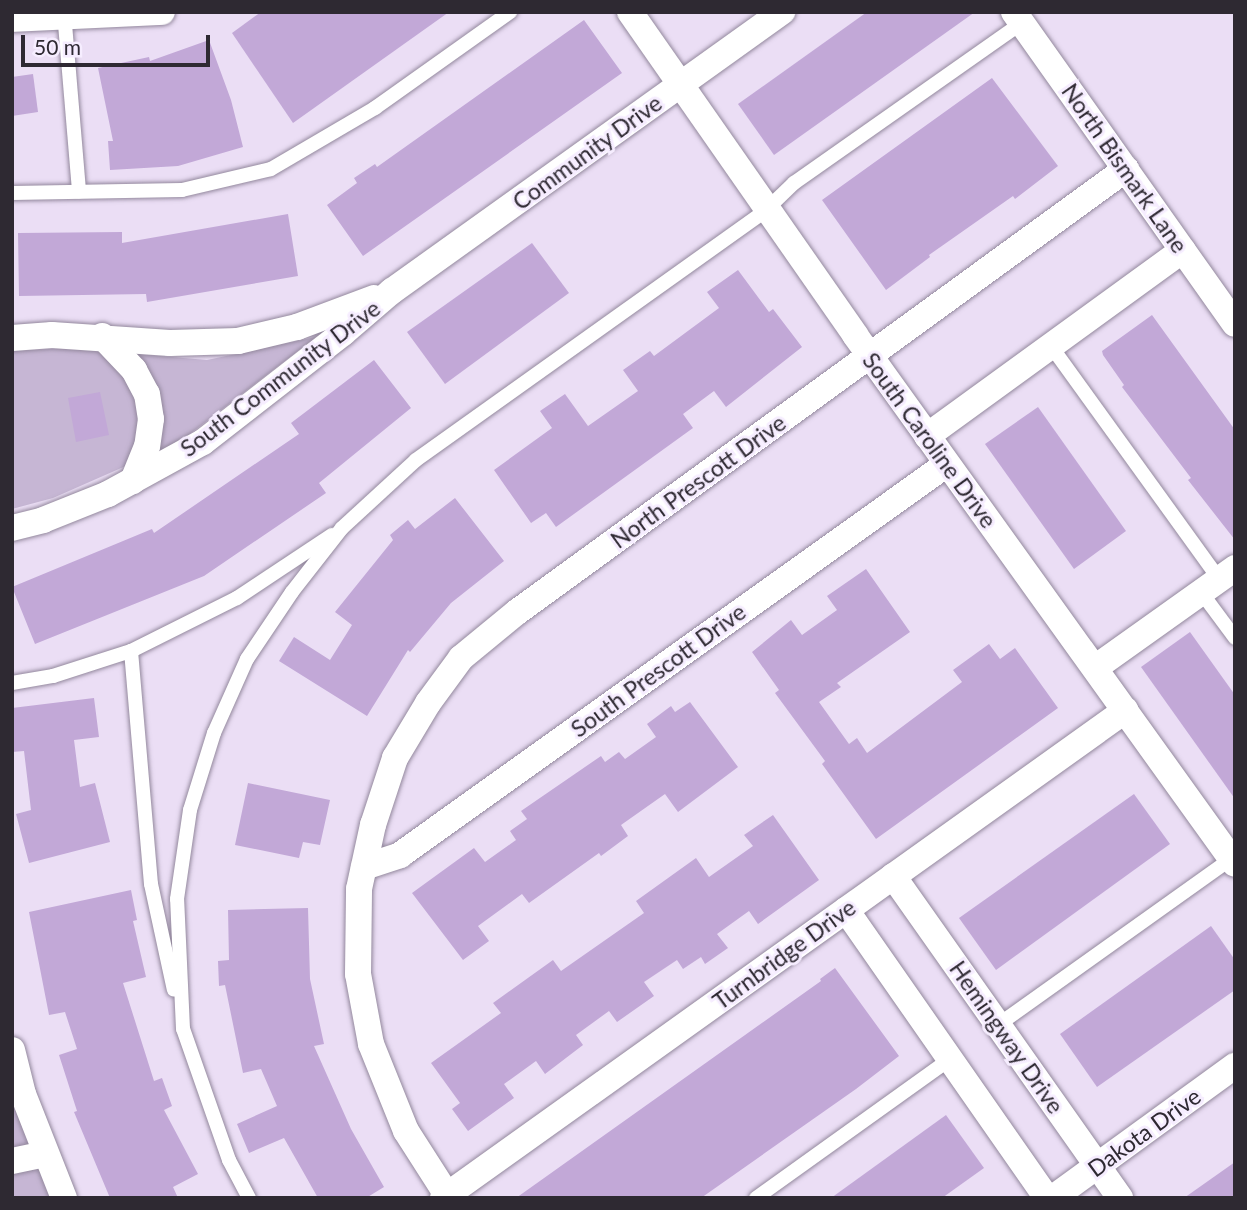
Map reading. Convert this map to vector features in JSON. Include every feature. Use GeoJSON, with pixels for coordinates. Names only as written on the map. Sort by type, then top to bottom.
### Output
{"type":"FeatureCollection","features":[{"type":"Feature","properties":{"kind":"street"},"geometry":{"type":"LineString","coordinates":[[12,19],[162,12]]}},
{"type":"Feature","properties":{"kind":"street","name":"South Caroline Drive"},"geometry":{"type":"LineString","coordinates":[[630,12],[667,68],[682,83],[692,105],[766,210],[1233,862]]}},
{"type":"Feature","properties":{"kind":"street","name":"Community Drive"},"geometry":{"type":"LineString","coordinates":[[392,291],[782,12]]}},
{"type":"Feature","properties":{"kind":"street","name":"North Bismark Lane"},"geometry":{"type":"LineString","coordinates":[[1018,18],[1235,324]]}},
{"type":"Feature","properties":{"kind":"street","name":"North Prescott Drive"},"geometry":{"type":"LineString","coordinates":[[445,1196],[406,1131],[371,1044],[358,974],[359,889],[373,825],[395,758],[428,703],[461,658],[517,612],[1126,169]]}},
{"type":"Feature","properties":{"kind":"street"},"geometry":{"type":"LineString","coordinates":[[927,436],[1183,250]]}},
{"type":"Feature","properties":{"kind":"street"},"geometry":{"type":"LineString","coordinates":[[12,338],[102,336],[170,343],[238,341],[297,327],[392,291]]}},
{"type":"Feature","properties":{"kind":"street","name":"South Community Drive"},"geometry":{"type":"LineString","coordinates":[[12,528],[43,520],[133,481],[203,442],[343,333],[392,291]]}},
{"type":"Feature","properties":{"kind":"street"},"geometry":{"type":"LineString","coordinates":[[102,336],[127,361],[147,394],[150,419],[147,446],[133,481]]}},
{"type":"Feature","properties":{"kind":"street","name":"South Prescott Drive"},"geometry":{"type":"LineString","coordinates":[[364,867],[400,855],[947,464]]}},
{"type":"Feature","properties":{"kind":"street"},"geometry":{"type":"LineString","coordinates":[[1095,668],[1218,580]]}},
{"type":"Feature","properties":{"kind":"street","name":"Turnbridge Drive"},"geometry":{"type":"LineString","coordinates":[[445,1196],[1126,710]]}},
{"type":"Feature","properties":{"kind":"street","name":"Hemingway Drive"},"geometry":{"type":"LineString","coordinates":[[893,876],[1121,1198]]}},
{"type":"Feature","properties":{"kind":"street"},"geometry":{"type":"LineString","coordinates":[[846,910],[1047,1198]]}},
{"type":"Feature","properties":{"kind":"street"},"geometry":{"type":"LineString","coordinates":[[12,1050],[23,1094],[64,1198]]}},
{"type":"Feature","properties":{"kind":"street","name":"Dakota Drive"},"geometry":{"type":"LineString","coordinates":[[1053,1198],[1235,1066]]}},
{"type":"Feature","properties":{"kind":"street"},"geometry":{"type":"LineString","coordinates":[[12,1161],[45,1154]]}},
{"type":"Feature","properties":{"kind":"lane"},"geometry":{"type":"LineString","coordinates":[[12,193],[182,190],[271,169],[375,108],[510,12]]}},
{"type":"Feature","properties":{"kind":"lane"},"geometry":{"type":"LineString","coordinates":[[65,15],[79,191]]}},
{"type":"Feature","properties":{"kind":"lane"},"geometry":{"type":"LineString","coordinates":[[12,683],[53,676],[131,651],[237,598],[342,528],[416,460],[766,210],[794,183],[1018,18]]}},
{"type":"Feature","properties":{"kind":"lane"},"geometry":{"type":"LineString","coordinates":[[1051,346],[1218,580],[1235,638]]}},
{"type":"Feature","properties":{"kind":"lane"},"geometry":{"type":"LineString","coordinates":[[183,1029],[177,899],[190,810],[214,733],[247,659],[292,592],[342,528]]}},
{"type":"Feature","properties":{"kind":"lane"},"geometry":{"type":"LineString","coordinates":[[131,651],[151,884],[183,1029],[229,1160],[249,1198]]}},
{"type":"Feature","properties":{"kind":"lane"},"geometry":{"type":"LineString","coordinates":[[998,1025],[1233,862]]}},
{"type":"Feature","properties":{"kind":"lane"},"geometry":{"type":"LineString","coordinates":[[756,1198],[950,1059]]}},
{"type":"Feature","properties":{"kind":"shaded area"},"geometry":{"type":"Polygon","coordinates":[[[316,337],[178,443],[53,498],[12,509],[12,351],[67,348],[207,360],[316,337]]]}},
{"type":"Feature","properties":{"kind":"shaded area"},"geometry":{"type":"Polygon","coordinates":[[[12,1077],[56,1198],[12,1198],[12,1077]]]}},
{"type":"Feature","properties":{"kind":"building"},"geometry":{"type":"Polygon","coordinates":[[[261,12],[449,12],[293,123],[232,33],[261,12]]]}},
{"type":"Feature","properties":{"kind":"building"},"geometry":{"type":"Polygon","coordinates":[[[867,12],[975,12],[774,155],[738,104],[867,12]]]}},
{"type":"Feature","properties":{"kind":"building"},"geometry":{"type":"Polygon","coordinates":[[[584,20],[622,73],[363,256],[327,205],[357,183],[354,178],[375,164],[377,167],[584,20]]]}},
{"type":"Feature","properties":{"kind":"building"},"geometry":{"type":"Polygon","coordinates":[[[209,40],[231,100],[243,147],[178,166],[110,170],[108,141],[113,141],[98,68],[149,57],[150,61],[209,40]]]}},
{"type":"Feature","properties":{"kind":"building"},"geometry":{"type":"Polygon","coordinates":[[[33,74],[38,112],[12,116],[12,77],[33,74]]]}},
{"type":"Feature","properties":{"kind":"building"},"geometry":{"type":"Polygon","coordinates":[[[992,78],[1058,166],[1015,199],[1013,196],[929,255],[930,257],[886,290],[822,200],[992,78]]]}},
{"type":"Feature","properties":{"kind":"building"},"geometry":{"type":"Polygon","coordinates":[[[288,214],[298,276],[147,302],[146,294],[19,296],[18,233],[122,232],[122,243],[288,214]]]}},
{"type":"Feature","properties":{"kind":"building"},"geometry":{"type":"Polygon","coordinates":[[[532,243],[569,293],[445,384],[407,332],[532,243]]]}},
{"type":"Feature","properties":{"kind":"building"},"geometry":{"type":"Polygon","coordinates":[[[738,270],[769,312],[773,309],[802,347],[726,407],[714,391],[683,414],[693,428],[556,527],[546,513],[531,523],[494,470],[552,428],[540,411],[565,394],[588,426],[638,391],[623,370],[650,351],[654,356],[719,308],[707,292],[738,270]]]}},
{"type":"Feature","properties":{"kind":"building"},"geometry":{"type":"Polygon","coordinates":[[[1152,315],[1235,430],[1235,540],[1188,480],[1191,478],[1122,387],[1124,385],[1103,355],[1102,351],[1152,315]]]}},
{"type":"Feature","properties":{"kind":"building"},"geometry":{"type":"Polygon","coordinates":[[[374,360],[411,408],[319,483],[326,493],[204,576],[35,644],[12,587],[152,529],[154,533],[299,434],[291,423],[374,360]]]}},
{"type":"Feature","properties":{"kind":"building"},"geometry":{"type":"Polygon","coordinates":[[[100,392],[109,435],[76,442],[68,398],[100,392]]]}},
{"type":"Feature","properties":{"kind":"building"},"geometry":{"type":"Polygon","coordinates":[[[1038,407],[1126,531],[1074,569],[985,444],[1038,407]]]}},
{"type":"Feature","properties":{"kind":"building"},"geometry":{"type":"Polygon","coordinates":[[[455,498],[504,561],[451,603],[410,652],[408,650],[367,716],[279,661],[294,637],[330,660],[352,625],[335,612],[393,540],[390,535],[408,520],[415,529],[455,498]]]}},
{"type":"Feature","properties":{"kind":"building"},"geometry":{"type":"Polygon","coordinates":[[[866,569],[910,632],[837,683],[841,687],[819,702],[849,744],[857,738],[867,753],[962,682],[953,670],[989,644],[1000,659],[1015,648],[1058,708],[876,839],[822,764],[825,761],[775,693],[779,690],[752,652],[791,620],[802,635],[837,610],[827,596],[866,569]]]}},
{"type":"Feature","properties":{"kind":"building"},"geometry":{"type":"Polygon","coordinates":[[[1190,632],[1235,695],[1235,799],[1141,667],[1190,632]]]}},
{"type":"Feature","properties":{"kind":"building"},"geometry":{"type":"Polygon","coordinates":[[[94,698],[99,737],[74,740],[80,787],[95,783],[110,842],[29,863],[16,814],[31,810],[24,751],[12,752],[12,708],[94,698]]]}},
{"type":"Feature","properties":{"kind":"building"},"geometry":{"type":"Polygon","coordinates":[[[690,702],[738,767],[678,812],[665,794],[621,825],[628,836],[601,856],[599,853],[529,903],[522,894],[478,926],[489,941],[463,960],[412,893],[474,848],[485,862],[516,840],[510,831],[527,819],[521,811],[601,756],[605,762],[619,752],[625,759],[656,737],[647,724],[671,706],[675,712],[690,702]]]}},
{"type":"Feature","properties":{"kind":"building"},"geometry":{"type":"Polygon","coordinates":[[[248,783],[330,800],[320,845],[303,842],[299,858],[235,845],[248,783]]]}},
{"type":"Feature","properties":{"kind":"building"},"geometry":{"type":"Polygon","coordinates":[[[1134,794],[1170,844],[996,970],[959,918],[1134,794]]]}},
{"type":"Feature","properties":{"kind":"building"},"geometry":{"type":"Polygon","coordinates":[[[773,815],[819,880],[758,924],[749,911],[717,934],[728,948],[705,964],[701,957],[683,969],[677,960],[644,982],[654,996],[617,1022],[609,1011],[576,1035],[583,1045],[545,1074],[536,1061],[504,1084],[514,1098],[468,1131],[452,1109],[460,1103],[431,1063],[501,1013],[493,1003],[553,960],[561,971],[644,913],[636,901],[696,858],[709,877],[753,846],[744,835],[773,815]]]}},
{"type":"Feature","properties":{"kind":"building"},"geometry":{"type":"Polygon","coordinates":[[[131,890],[137,920],[133,921],[146,977],[123,983],[154,1081],[162,1078],[172,1106],[164,1110],[198,1174],[173,1187],[178,1198],[110,1198],[74,1112],[77,1111],[59,1055],[77,1049],[65,1012],[49,1015],[29,912],[131,890]]]}},
{"type":"Feature","properties":{"kind":"building"},"geometry":{"type":"Polygon","coordinates":[[[308,908],[310,979],[324,1044],[314,1046],[351,1129],[384,1187],[366,1198],[318,1198],[284,1138],[249,1153],[237,1124],[277,1106],[261,1069],[243,1073],[225,985],[219,986],[218,961],[229,960],[228,910],[308,908]]]}},
{"type":"Feature","properties":{"kind":"building"},"geometry":{"type":"Polygon","coordinates":[[[1211,926],[1235,960],[1235,990],[1097,1087],[1060,1034],[1211,926]]]}},
{"type":"Feature","properties":{"kind":"building"},"geometry":{"type":"Polygon","coordinates":[[[835,968],[899,1056],[856,1089],[701,1198],[516,1198],[821,981],[820,979],[835,968]]]}},
{"type":"Feature","properties":{"kind":"building"},"geometry":{"type":"Polygon","coordinates":[[[946,1115],[984,1168],[942,1198],[831,1198],[946,1115]]]}},
{"type":"Feature","properties":{"kind":"building"},"geometry":{"type":"Polygon","coordinates":[[[1235,1162],[1235,1198],[1184,1198],[1235,1162]]]}}]}
